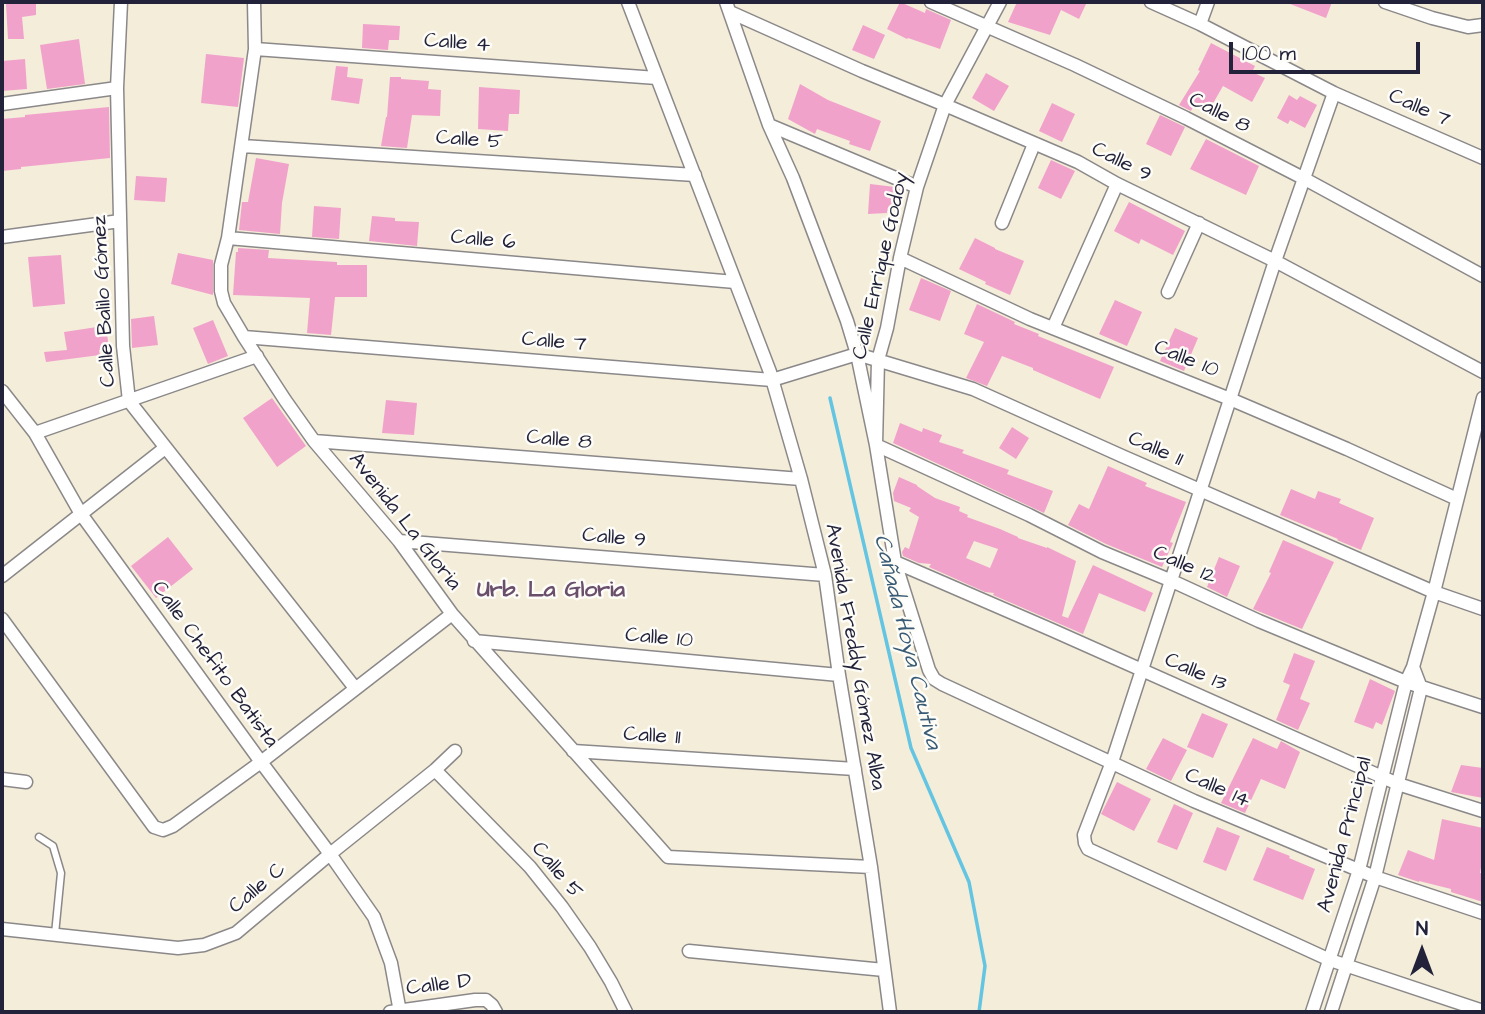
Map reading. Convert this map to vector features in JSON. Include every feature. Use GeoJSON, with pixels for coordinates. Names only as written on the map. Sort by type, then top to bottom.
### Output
{"type":"FeatureCollection","features":[{"type":"Feature","properties":{"kind":"street","name":"Calle Balilo Gómez"},"geometry":{"type":"LineString","coordinates":[[121,2],[117,88],[122,346],[129,401],[355,688]]}},
{"type":"Feature","properties":{"kind":"street","name":"Avenida La Gloria"},"geometry":{"type":"LineString","coordinates":[[254,2],[255,49],[228,238],[221,265],[221,291],[224,303],[244,337],[314,441],[399,541],[474,641],[667,857],[871,867]]}},
{"type":"Feature","properties":{"kind":"street","name":"Avenida Freddy Gómez Alba"},"geometry":{"type":"LineString","coordinates":[[628,2],[772,380],[801,479],[825,575],[871,867],[890,1012]]}},
{"type":"Feature","properties":{"kind":"street","name":"Calle 8"},"geometry":{"type":"LineString","coordinates":[[930,2],[1075,65],[1186,118],[1483,276]]}},
{"type":"Feature","properties":{"kind":"street","name":"Calle Enrique Godoy"},"geometry":{"type":"LineString","coordinates":[[943,684],[934,679],[929,670],[895,562],[876,444],[878,360],[917,187],[945,104],[1000,2]]}},
{"type":"Feature","properties":{"kind":"street","name":"Calle 7"},"geometry":{"type":"LineString","coordinates":[[1151,2],[1200,24],[1334,93],[1483,159]]}},
{"type":"Feature","properties":{"kind":"street"},"geometry":{"type":"LineString","coordinates":[[1200,24],[1208,2]]}},
{"type":"Feature","properties":{"kind":"street"},"geometry":{"type":"LineString","coordinates":[[1385,2],[1468,27],[1483,25]]}},
{"type":"Feature","properties":{"kind":"street"},"geometry":{"type":"LineString","coordinates":[[728,7],[769,125],[793,178],[847,321],[857,354],[876,444]]}},
{"type":"Feature","properties":{"kind":"street","name":"Calle 9"},"geometry":{"type":"LineString","coordinates":[[728,7],[862,71],[1078,162],[1117,184],[1275,261],[1483,372]]}},
{"type":"Feature","properties":{"kind":"street","name":"Calle 4"},"geometry":{"type":"LineString","coordinates":[[255,49],[657,78]]}},
{"type":"Feature","properties":{"kind":"street"},"geometry":{"type":"LineString","coordinates":[[2,104],[117,88]]}},
{"type":"Feature","properties":{"kind":"street"},"geometry":{"type":"LineString","coordinates":[[1334,93],[1275,261],[1112,762],[1084,835],[1085,843],[1088,849],[1330,960],[1483,1011]]}},
{"type":"Feature","properties":{"kind":"street"},"geometry":{"type":"LineString","coordinates":[[769,125],[917,187]]}},
{"type":"Feature","properties":{"kind":"street"},"geometry":{"type":"LineString","coordinates":[[1002,223],[1034,144]]}},
{"type":"Feature","properties":{"kind":"street","name":"Calle 5"},"geometry":{"type":"LineString","coordinates":[[242,146],[695,175]]}},
{"type":"Feature","properties":{"kind":"street"},"geometry":{"type":"LineString","coordinates":[[1053,328],[1117,184]]}},
{"type":"Feature","properties":{"kind":"street"},"geometry":{"type":"LineString","coordinates":[[2,237],[120,221]]}},
{"type":"Feature","properties":{"kind":"street"},"geometry":{"type":"LineString","coordinates":[[1168,292],[1199,223]]}},
{"type":"Feature","properties":{"kind":"street","name":"Calle 6"},"geometry":{"type":"LineString","coordinates":[[228,238],[735,282]]}},
{"type":"Feature","properties":{"kind":"street","name":"Calle 10"},"geometry":{"type":"LineString","coordinates":[[900,258],[1053,328],[1230,399],[1457,499]]}},
{"type":"Feature","properties":{"kind":"street","name":"Calle 7"},"geometry":{"type":"LineString","coordinates":[[244,337],[772,380],[857,354]]}},
{"type":"Feature","properties":{"kind":"street","name":"Calle 11"},"geometry":{"type":"LineString","coordinates":[[857,354],[973,389],[1434,592],[1483,609]]}},
{"type":"Feature","properties":{"kind":"street"},"geometry":{"type":"LineString","coordinates":[[35,433],[257,356]]}},
{"type":"Feature","properties":{"kind":"street","name":"Calle Chefito Batista"},"geometry":{"type":"LineString","coordinates":[[2,391],[35,433],[81,514],[374,917],[391,963],[397,1012]]}},
{"type":"Feature","properties":{"kind":"street","name":"Avenida Principal"},"geometry":{"type":"LineString","coordinates":[[1312,1012],[1359,870],[1406,682],[1413,667],[1434,592],[1483,398]]}},
{"type":"Feature","properties":{"kind":"street","name":"Calle 8"},"geometry":{"type":"LineString","coordinates":[[314,441],[801,479]]}},
{"type":"Feature","properties":{"kind":"street","name":"Calle 12"},"geometry":{"type":"LineString","coordinates":[[876,444],[1102,552],[1259,621],[1421,688],[1483,707]]}},
{"type":"Feature","properties":{"kind":"street"},"geometry":{"type":"LineString","coordinates":[[2,576],[165,448]]}},
{"type":"Feature","properties":{"kind":"street","name":"Calle 9"},"geometry":{"type":"LineString","coordinates":[[399,541],[825,575]]}},
{"type":"Feature","properties":{"kind":"street","name":"Calle 13"},"geometry":{"type":"LineString","coordinates":[[895,562],[1382,778],[1483,811]]}},
{"type":"Feature","properties":{"kind":"street"},"geometry":{"type":"LineString","coordinates":[[2,619],[154,827],[163,830],[173,827],[261,762],[452,614]]}},
{"type":"Feature","properties":{"kind":"street","name":"Calle 10"},"geometry":{"type":"LineString","coordinates":[[474,641],[839,676]]}},
{"type":"Feature","properties":{"kind":"street"},"geometry":{"type":"LineString","coordinates":[[1413,667],[1421,688]]}},
{"type":"Feature","properties":{"kind":"street","name":"Calle 14"},"geometry":{"type":"LineString","coordinates":[[943,684],[1194,801],[1375,877],[1483,913]]}},
{"type":"Feature","properties":{"kind":"street","name":"Avenida Principal"},"geometry":{"type":"LineString","coordinates":[[1331,1012],[1375,877],[1421,688]]}},
{"type":"Feature","properties":{"kind":"street","name":"Calle C"},"geometry":{"type":"LineString","coordinates":[[2,929],[178,948],[204,945],[236,933],[455,751]]}},
{"type":"Feature","properties":{"kind":"street","name":"Calle 11"},"geometry":{"type":"LineString","coordinates":[[573,751],[855,769]]}},
{"type":"Feature","properties":{"kind":"street","name":"Calle 5"},"geometry":{"type":"LineString","coordinates":[[435,770],[538,877],[590,947],[626,1012]]}},
{"type":"Feature","properties":{"kind":"street"},"geometry":{"type":"LineString","coordinates":[[2,779],[26,782]]}},
{"type":"Feature","properties":{"kind":"street"},"geometry":{"type":"LineString","coordinates":[[689,951],[884,970]]}},
{"type":"Feature","properties":{"kind":"street","name":"Calle D"},"geometry":{"type":"LineString","coordinates":[[397,1012],[475,1000],[486,1000],[494,1008]]}},
{"type":"Feature","properties":{"kind":"lane"},"geometry":{"type":"LineString","coordinates":[[39,837],[52,846],[61,873],[55,934]]}},
{"type":"Feature","properties":{"kind":"building"},"geometry":{"type":"Polygon","coordinates":[[[900,2],[951,20],[940,49],[907,39],[887,29],[900,2]]]}},
{"type":"Feature","properties":{"kind":"building"},"geometry":{"type":"Polygon","coordinates":[[[1017,2],[1087,2],[1079,19],[1061,10],[1050,35],[1008,22],[1017,2]]]}},
{"type":"Feature","properties":{"kind":"building"},"geometry":{"type":"Polygon","coordinates":[[[1285,2],[1332,2],[1326,18],[1285,2]]]}},
{"type":"Feature","properties":{"kind":"building"},"geometry":{"type":"Polygon","coordinates":[[[36,3],[36,15],[22,17],[24,39],[8,39],[6,4],[36,3]]]}},
{"type":"Feature","properties":{"kind":"building"},"geometry":{"type":"Polygon","coordinates":[[[363,24],[400,26],[399,40],[389,40],[388,50],[362,48],[363,24]]]}},
{"type":"Feature","properties":{"kind":"building"},"geometry":{"type":"Polygon","coordinates":[[[863,25],[885,35],[874,59],[852,50],[863,25]]]}},
{"type":"Feature","properties":{"kind":"building"},"geometry":{"type":"Polygon","coordinates":[[[79,39],[85,84],[47,89],[40,45],[79,39]]]}},
{"type":"Feature","properties":{"kind":"building"},"geometry":{"type":"Polygon","coordinates":[[[1211,43],[1255,66],[1252,72],[1265,78],[1252,102],[1223,86],[1208,112],[1194,105],[1191,111],[1179,105],[1200,71],[1198,70],[1211,43]]]}},
{"type":"Feature","properties":{"kind":"building"},"geometry":{"type":"Polygon","coordinates":[[[206,54],[244,58],[238,107],[201,103],[206,54]]]}},
{"type":"Feature","properties":{"kind":"building"},"geometry":{"type":"Polygon","coordinates":[[[25,59],[27,89],[2,91],[2,61],[25,59]]]}},
{"type":"Feature","properties":{"kind":"building"},"geometry":{"type":"Polygon","coordinates":[[[336,66],[348,67],[347,77],[363,79],[359,104],[331,100],[336,66]]]}},
{"type":"Feature","properties":{"kind":"building"},"geometry":{"type":"Polygon","coordinates":[[[986,73],[1009,86],[994,111],[972,98],[986,73]]]}},
{"type":"Feature","properties":{"kind":"building"},"geometry":{"type":"Polygon","coordinates":[[[390,77],[429,81],[428,89],[441,90],[440,116],[412,115],[407,148],[381,146],[387,117],[390,77]]]}},
{"type":"Feature","properties":{"kind":"building"},"geometry":{"type":"Polygon","coordinates":[[[800,84],[828,100],[881,121],[870,151],[817,129],[815,134],[788,119],[800,84]]]}},
{"type":"Feature","properties":{"kind":"building"},"geometry":{"type":"Polygon","coordinates":[[[479,87],[520,90],[519,114],[509,114],[508,131],[478,129],[479,87]]]}},
{"type":"Feature","properties":{"kind":"building"},"geometry":{"type":"Polygon","coordinates":[[[1289,95],[1297,100],[1300,96],[1317,105],[1305,128],[1290,120],[1288,124],[1277,118],[1289,95]]]}},
{"type":"Feature","properties":{"kind":"building"},"geometry":{"type":"Polygon","coordinates":[[[1052,103],[1075,114],[1062,142],[1039,131],[1052,103]]]}},
{"type":"Feature","properties":{"kind":"building"},"geometry":{"type":"Polygon","coordinates":[[[109,107],[110,158],[2,171],[2,119],[109,107]]]}},
{"type":"Feature","properties":{"kind":"building"},"geometry":{"type":"Polygon","coordinates":[[[1160,115],[1185,127],[1171,156],[1146,144],[1160,115]]]}},
{"type":"Feature","properties":{"kind":"building"},"geometry":{"type":"Polygon","coordinates":[[[1206,139],[1259,166],[1246,195],[1190,169],[1206,139]]]}},
{"type":"Feature","properties":{"kind":"building"},"geometry":{"type":"Polygon","coordinates":[[[256,158],[289,164],[280,234],[239,230],[242,202],[248,202],[256,158]]]}},
{"type":"Feature","properties":{"kind":"building"},"geometry":{"type":"Polygon","coordinates":[[[1051,160],[1075,171],[1061,199],[1038,188],[1051,160]]]}},
{"type":"Feature","properties":{"kind":"building"},"geometry":{"type":"Polygon","coordinates":[[[136,176],[167,178],[165,202],[134,200],[136,176]]]}},
{"type":"Feature","properties":{"kind":"building"},"geometry":{"type":"Polygon","coordinates":[[[870,184],[901,190],[899,209],[868,214],[870,184]]]}},
{"type":"Feature","properties":{"kind":"building"},"geometry":{"type":"Polygon","coordinates":[[[1129,202],[1185,231],[1173,255],[1141,239],[1139,244],[1114,231],[1129,202]]]}},
{"type":"Feature","properties":{"kind":"building"},"geometry":{"type":"Polygon","coordinates":[[[314,206],[341,208],[339,239],[312,237],[314,206]]]}},
{"type":"Feature","properties":{"kind":"building"},"geometry":{"type":"Polygon","coordinates":[[[372,216],[419,222],[417,246],[369,241],[372,216]]]}},
{"type":"Feature","properties":{"kind":"building"},"geometry":{"type":"Polygon","coordinates":[[[975,238],[1024,261],[1010,295],[959,269],[975,238]]]}},
{"type":"Feature","properties":{"kind":"building"},"geometry":{"type":"Polygon","coordinates":[[[238,248],[269,250],[268,258],[337,262],[337,265],[367,265],[367,297],[335,297],[331,335],[307,333],[310,298],[233,295],[238,248]]]}},
{"type":"Feature","properties":{"kind":"building"},"geometry":{"type":"Polygon","coordinates":[[[178,253],[213,260],[213,295],[171,284],[178,253]]]}},
{"type":"Feature","properties":{"kind":"building"},"geometry":{"type":"Polygon","coordinates":[[[61,255],[65,304],[33,307],[28,257],[61,255]]]}},
{"type":"Feature","properties":{"kind":"building"},"geometry":{"type":"Polygon","coordinates":[[[921,278],[951,291],[940,321],[909,310],[921,278]]]}},
{"type":"Feature","properties":{"kind":"building"},"geometry":{"type":"Polygon","coordinates":[[[1115,300],[1142,312],[1127,346],[1099,334],[1115,300]]]}},
{"type":"Feature","properties":{"kind":"building"},"geometry":{"type":"Polygon","coordinates":[[[977,304],[1039,334],[1038,336],[1114,367],[1100,399],[1002,356],[987,386],[966,378],[984,342],[964,334],[977,304]]]}},
{"type":"Feature","properties":{"kind":"building"},"geometry":{"type":"Polygon","coordinates":[[[154,316],[158,345],[132,348],[131,319],[154,316]]]}},
{"type":"Feature","properties":{"kind":"building"},"geometry":{"type":"Polygon","coordinates":[[[213,320],[228,356],[208,364],[193,328],[213,320]]]}},
{"type":"Feature","properties":{"kind":"building"},"geometry":{"type":"Polygon","coordinates":[[[97,327],[98,335],[107,334],[109,348],[99,350],[100,355],[46,362],[44,352],[67,350],[64,332],[97,327]]]}},
{"type":"Feature","properties":{"kind":"building"},"geometry":{"type":"Polygon","coordinates":[[[1175,328],[1198,338],[1184,371],[1160,361],[1175,328]]]}},
{"type":"Feature","properties":{"kind":"building"},"geometry":{"type":"Polygon","coordinates":[[[272,398],[306,446],[277,467],[243,418],[272,398]]]}},
{"type":"Feature","properties":{"kind":"building"},"geometry":{"type":"Polygon","coordinates":[[[386,400],[417,403],[414,435],[382,433],[386,400]]]}},
{"type":"Feature","properties":{"kind":"building"},"geometry":{"type":"Polygon","coordinates":[[[900,423],[922,432],[923,428],[942,435],[939,442],[1009,470],[1007,474],[1053,491],[1044,513],[893,443],[900,423]]]}},
{"type":"Feature","properties":{"kind":"building"},"geometry":{"type":"Polygon","coordinates":[[[1012,427],[1029,438],[1016,459],[999,448],[1012,427]]]}},
{"type":"Feature","properties":{"kind":"building"},"geometry":{"type":"Polygon","coordinates":[[[1108,466],[1147,483],[1145,486],[1186,502],[1162,567],[1068,525],[1079,504],[1089,509],[1108,466]]]}},
{"type":"Feature","properties":{"kind":"building"},"geometry":{"type":"Polygon","coordinates":[[[899,477],[917,485],[935,498],[960,507],[959,511],[968,515],[967,517],[1047,547],[1076,561],[1062,616],[1068,618],[1093,565],[1153,593],[1145,612],[1099,593],[1083,634],[929,567],[931,564],[919,563],[903,556],[905,547],[909,549],[919,517],[909,511],[911,508],[894,501],[893,493],[899,477]],[[974,541],[966,558],[990,568],[998,549],[974,541]]]}},
{"type":"Feature","properties":{"kind":"building"},"geometry":{"type":"Polygon","coordinates":[[[1291,489],[1315,499],[1318,491],[1341,499],[1339,503],[1374,518],[1361,550],[1280,515],[1291,489]]]}},
{"type":"Feature","properties":{"kind":"building"},"geometry":{"type":"Polygon","coordinates":[[[168,537],[193,569],[156,598],[131,566],[168,537]]]}},
{"type":"Feature","properties":{"kind":"building"},"geometry":{"type":"Polygon","coordinates":[[[1283,540],[1334,562],[1302,629],[1253,609],[1271,573],[1269,572],[1283,540]]]}},
{"type":"Feature","properties":{"kind":"building"},"geometry":{"type":"Polygon","coordinates":[[[1219,557],[1240,566],[1227,597],[1207,587],[1219,557]]]}},
{"type":"Feature","properties":{"kind":"building"},"geometry":{"type":"Polygon","coordinates":[[[1294,653],[1315,661],[1300,699],[1310,703],[1298,730],[1276,720],[1290,685],[1283,682],[1294,653]]]}},
{"type":"Feature","properties":{"kind":"building"},"geometry":{"type":"Polygon","coordinates":[[[1370,679],[1395,691],[1382,725],[1376,722],[1373,729],[1354,722],[1370,679]]]}},
{"type":"Feature","properties":{"kind":"building"},"geometry":{"type":"Polygon","coordinates":[[[1202,713],[1228,724],[1213,758],[1187,747],[1202,713]]]}},
{"type":"Feature","properties":{"kind":"building"},"geometry":{"type":"Polygon","coordinates":[[[1163,738],[1187,750],[1171,781],[1146,769],[1163,738]]]}},
{"type":"Feature","properties":{"kind":"building"},"geometry":{"type":"Polygon","coordinates":[[[1253,738],[1277,749],[1281,741],[1300,752],[1285,789],[1261,779],[1245,813],[1221,803],[1253,738]]]}},
{"type":"Feature","properties":{"kind":"building"},"geometry":{"type":"Polygon","coordinates":[[[1461,765],[1483,768],[1483,798],[1451,792],[1461,765]]]}},
{"type":"Feature","properties":{"kind":"building"},"geometry":{"type":"Polygon","coordinates":[[[1117,782],[1151,799],[1134,831],[1101,814],[1117,782]]]}},
{"type":"Feature","properties":{"kind":"building"},"geometry":{"type":"Polygon","coordinates":[[[1174,804],[1193,813],[1177,850],[1157,842],[1174,804]]]}},
{"type":"Feature","properties":{"kind":"building"},"geometry":{"type":"Polygon","coordinates":[[[1442,819],[1483,828],[1480,873],[1483,873],[1483,902],[1451,892],[1451,889],[1398,875],[1408,850],[1434,860],[1442,819]]]}},
{"type":"Feature","properties":{"kind":"building"},"geometry":{"type":"Polygon","coordinates":[[[1217,827],[1240,836],[1226,871],[1203,862],[1217,827]]]}},
{"type":"Feature","properties":{"kind":"building"},"geometry":{"type":"Polygon","coordinates":[[[1267,847],[1315,869],[1303,900],[1253,880],[1267,847]]]}},
{"type":"Feature","properties":{"kind":"waterway","name":"Cañada Hoya Cautiva"},"geometry":{"type":"LineString","coordinates":[[830,398],[911,748],[969,882],[985,966],[979,1012]]}},
{"type":"Feature","properties":{"kind":"district","name":"Urb. La Gloria"},"geometry":{"type":"Point","coordinates":[551,591]}}]}
